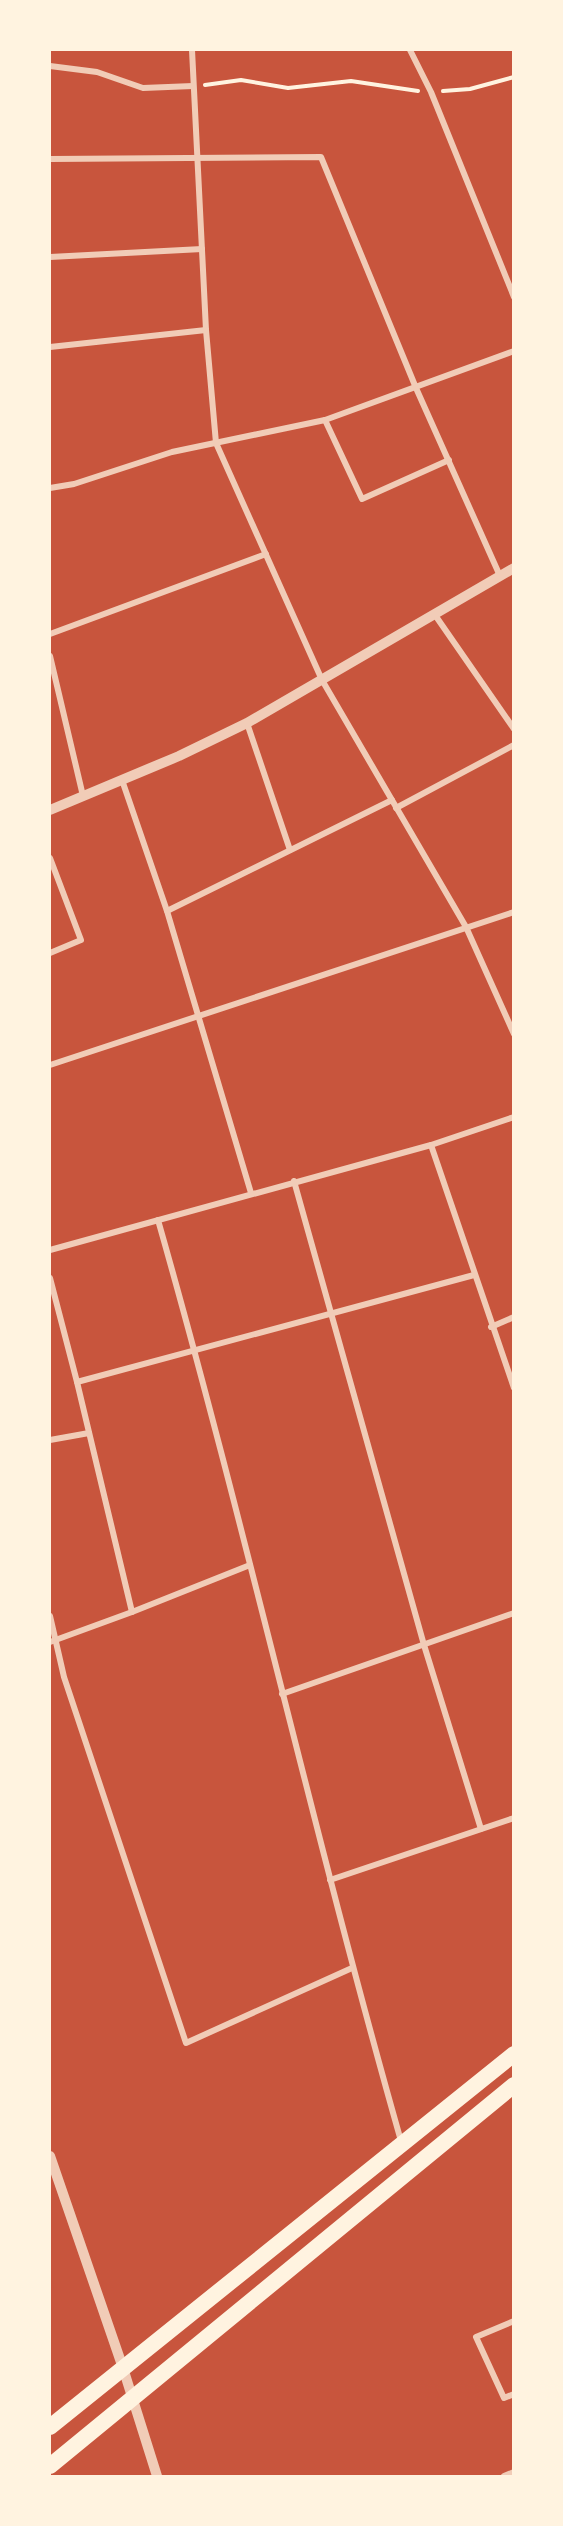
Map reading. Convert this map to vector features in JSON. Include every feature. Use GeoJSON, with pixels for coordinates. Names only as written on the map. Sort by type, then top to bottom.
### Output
{"type":"FeatureCollection","features":[{"type":"Feature","properties":{"kind":"highway"},"geometry":{"type":"LineString","coordinates":[[50,2427],[513,2054]]}},
{"type":"Feature","properties":{"kind":"highway"},"geometry":{"type":"LineString","coordinates":[[50,2466],[513,2085]]}},
{"type":"Feature","properties":{"kind":"street"},"geometry":{"type":"LineString","coordinates":[[192,50],[206,330],[216,443],[322,680],[466,927],[513,1034]]}},
{"type":"Feature","properties":{"kind":"street"},"geometry":{"type":"LineString","coordinates":[[410,50],[431,92],[513,297]]}},
{"type":"Feature","properties":{"kind":"street"},"geometry":{"type":"LineString","coordinates":[[50,66],[97,72],[143,88],[193,86]]}},
{"type":"Feature","properties":{"kind":"street"},"geometry":{"type":"LineString","coordinates":[[50,159],[321,157],[417,388],[500,576]]}},
{"type":"Feature","properties":{"kind":"street"},"geometry":{"type":"LineString","coordinates":[[50,257],[202,249]]}},
{"type":"Feature","properties":{"kind":"street"},"geometry":{"type":"LineString","coordinates":[[50,347],[206,330]]}},
{"type":"Feature","properties":{"kind":"street"},"geometry":{"type":"LineString","coordinates":[[50,488],[74,484],[172,452],[325,420],[513,351]]}},
{"type":"Feature","properties":{"kind":"street"},"geometry":{"type":"LineString","coordinates":[[325,420],[362,499],[449,460]]}},
{"type":"Feature","properties":{"kind":"street"},"geometry":{"type":"LineString","coordinates":[[50,634],[266,554]]}},
{"type":"Feature","properties":{"kind":"street"},"geometry":{"type":"LineString","coordinates":[[50,810],[179,756],[247,723],[513,568]]}},
{"type":"Feature","properties":{"kind":"street"},"geometry":{"type":"LineString","coordinates":[[435,615],[513,729]]}},
{"type":"Feature","properties":{"kind":"street"},"geometry":{"type":"LineString","coordinates":[[50,656],[82,796]]}},
{"type":"Feature","properties":{"kind":"street"},"geometry":{"type":"LineString","coordinates":[[247,723],[290,850]]}},
{"type":"Feature","properties":{"kind":"street"},"geometry":{"type":"LineString","coordinates":[[396,808],[513,745]]}},
{"type":"Feature","properties":{"kind":"street"},"geometry":{"type":"LineString","coordinates":[[122,780],[167,911],[251,1193]]}},
{"type":"Feature","properties":{"kind":"street"},"geometry":{"type":"LineString","coordinates":[[167,911],[392,800]]}},
{"type":"Feature","properties":{"kind":"street"},"geometry":{"type":"LineString","coordinates":[[50,858],[81,940],[50,953]]}},
{"type":"Feature","properties":{"kind":"street"},"geometry":{"type":"LineString","coordinates":[[50,1065],[513,912]]}},
{"type":"Feature","properties":{"kind":"street"},"geometry":{"type":"LineString","coordinates":[[50,1250],[430,1145],[513,1117]]}},
{"type":"Feature","properties":{"kind":"street"},"geometry":{"type":"LineString","coordinates":[[430,1145],[513,1388]]}},
{"type":"Feature","properties":{"kind":"street"},"geometry":{"type":"LineString","coordinates":[[294,1181],[424,1645],[481,1829]]}},
{"type":"Feature","properties":{"kind":"street"},"geometry":{"type":"LineString","coordinates":[[158,1220],[196,1351],[351,1968],[402,2144]]}},
{"type":"Feature","properties":{"kind":"street"},"geometry":{"type":"LineString","coordinates":[[77,1382],[474,1275]]}},
{"type":"Feature","properties":{"kind":"street"},"geometry":{"type":"LineString","coordinates":[[50,1278],[132,1612]]}},
{"type":"Feature","properties":{"kind":"street"},"geometry":{"type":"LineString","coordinates":[[491,1326],[513,1317]]}},
{"type":"Feature","properties":{"kind":"street"},"geometry":{"type":"LineString","coordinates":[[50,1440],[89,1433]]}},
{"type":"Feature","properties":{"kind":"street"},"geometry":{"type":"LineString","coordinates":[[52,1641],[250,1565]]}},
{"type":"Feature","properties":{"kind":"street"},"geometry":{"type":"LineString","coordinates":[[282,1694],[513,1613]]}},
{"type":"Feature","properties":{"kind":"street"},"geometry":{"type":"LineString","coordinates":[[50,1616],[52,1641],[186,2043],[351,1968]]}},
{"type":"Feature","properties":{"kind":"street"},"geometry":{"type":"LineString","coordinates":[[330,1880],[513,1818]]}},
{"type":"Feature","properties":{"kind":"street"},"geometry":{"type":"LineString","coordinates":[[50,2156],[52,2173],[123,2368],[157,2476]]}},
{"type":"Feature","properties":{"kind":"street"},"geometry":{"type":"LineString","coordinates":[[513,2321],[476,2337],[504,2398],[513,2394]]}},
{"type":"Feature","properties":{"kind":"street"},"geometry":{"type":"LineString","coordinates":[[504,2476],[513,2472]]}},
{"type":"Feature","properties":{"kind":"path"},"geometry":{"type":"LineString","coordinates":[[193,86],[241,80],[288,88],[351,81],[431,92],[470,89],[513,77]]}}]}
